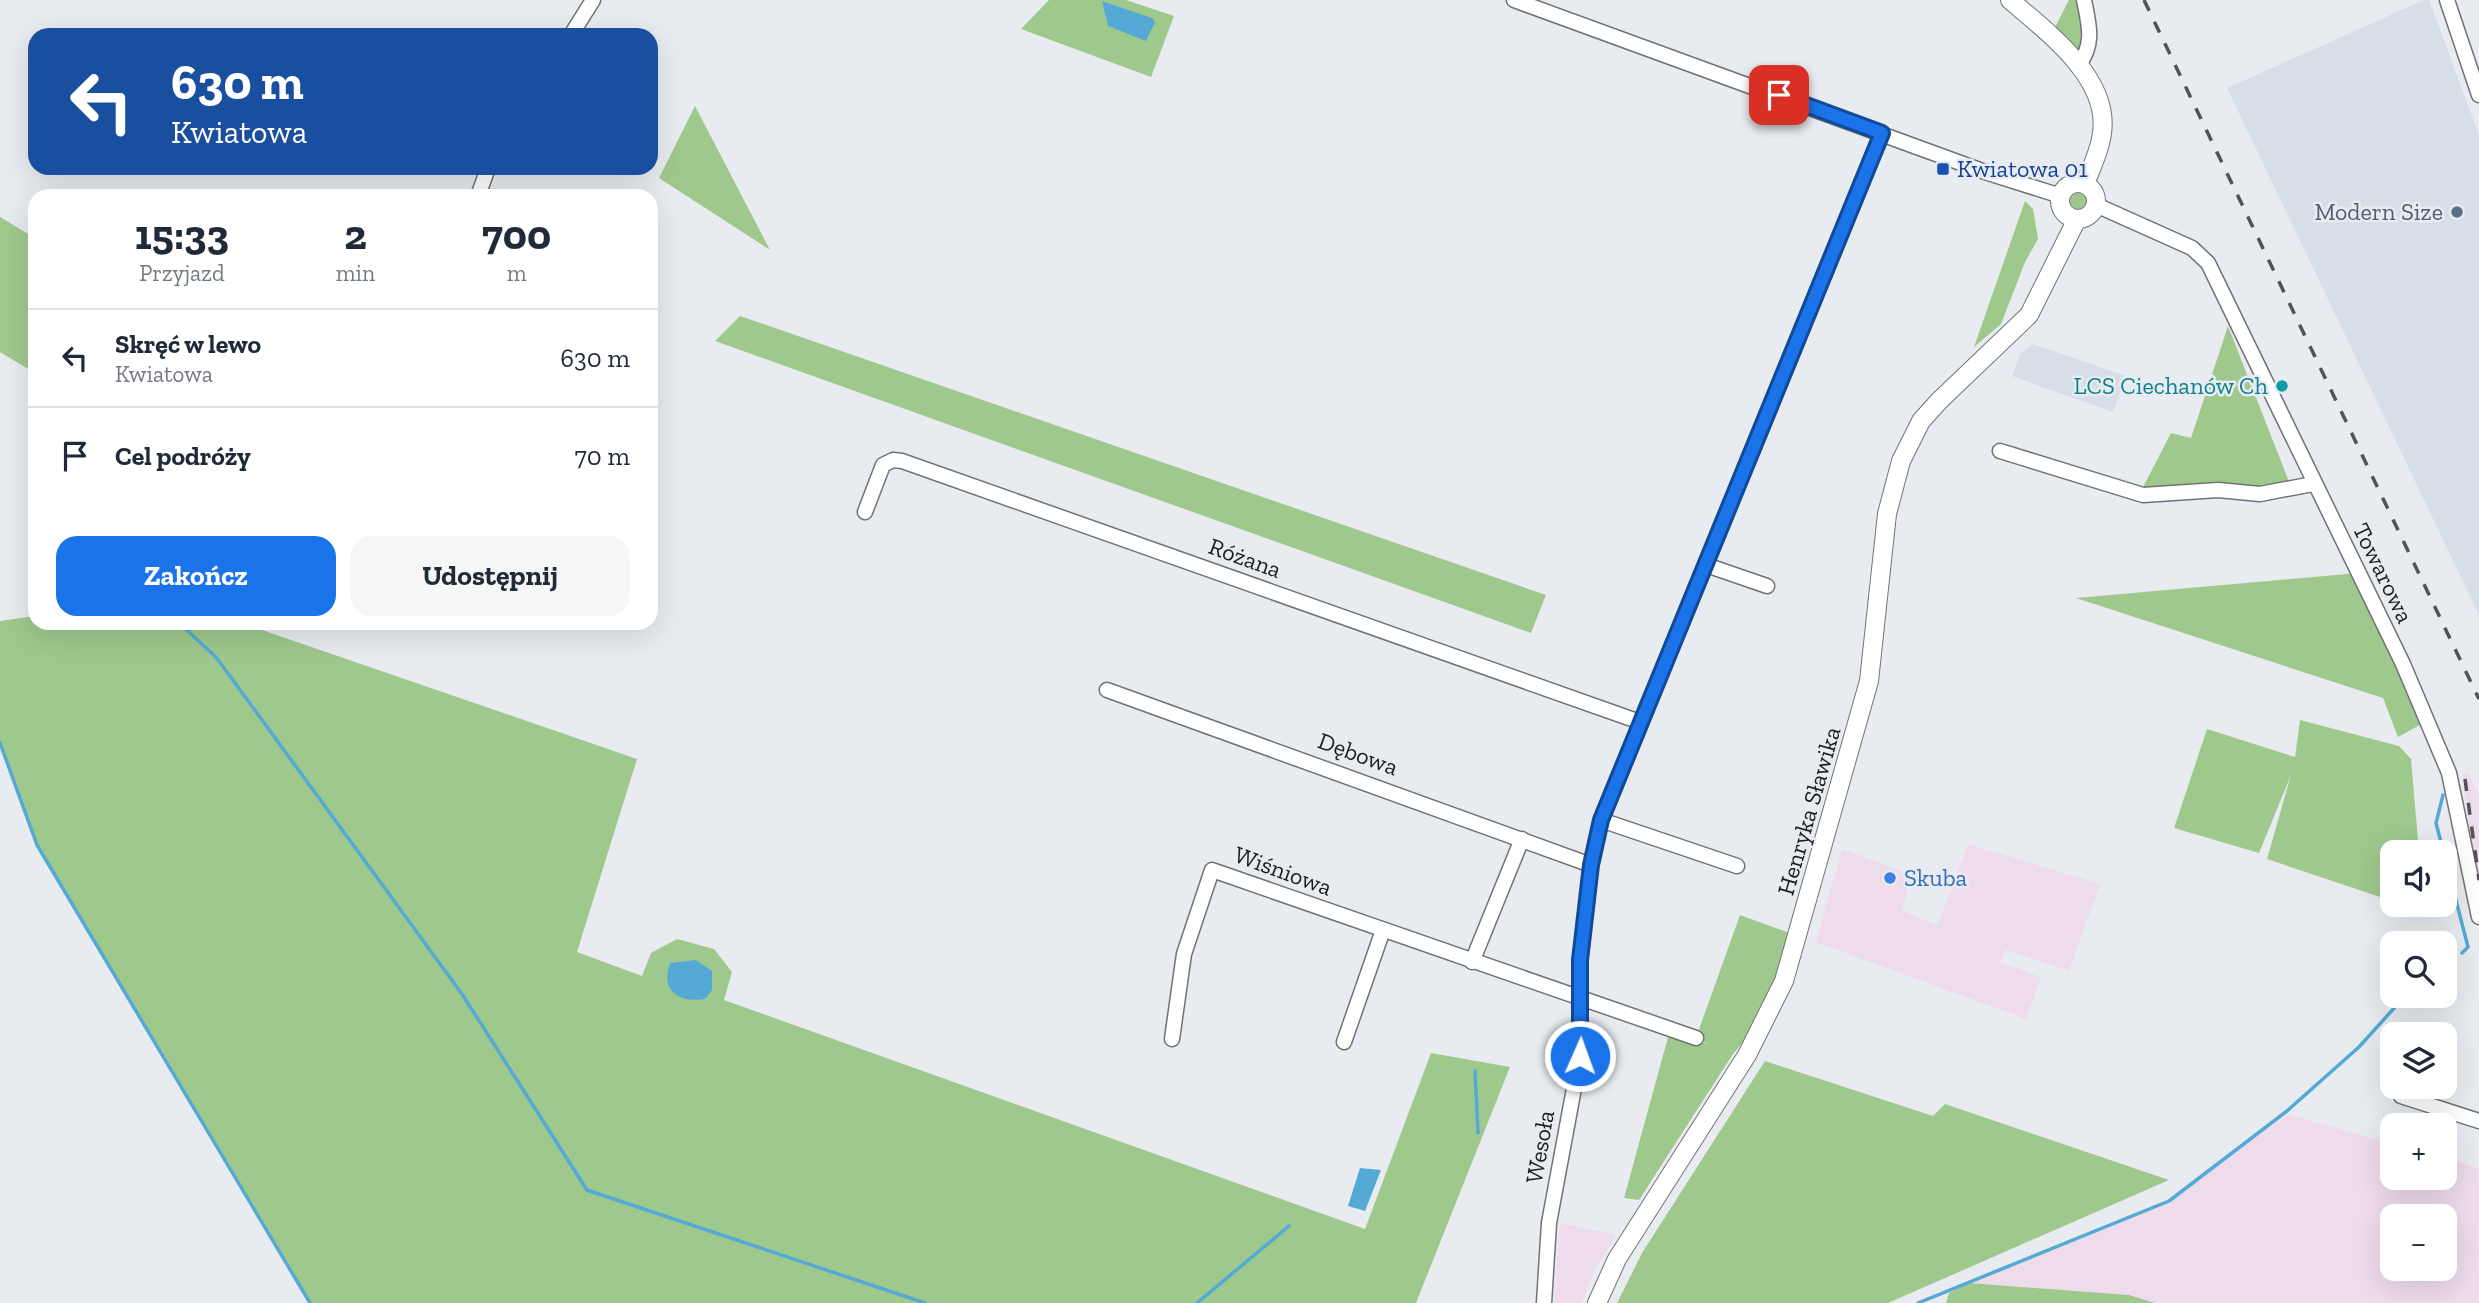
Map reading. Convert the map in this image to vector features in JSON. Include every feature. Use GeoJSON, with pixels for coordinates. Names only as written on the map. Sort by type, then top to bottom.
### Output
{"type":"FeatureCollection","features":[{"type":"Feature","properties":{"kind":"main road"},"geometry":{"type":"LineString","coordinates":[[2010,0],[2078,66],[2097,94],[2102,113],[2102,132],[2085,184]]}},
{"type":"Feature","properties":{"kind":"main road"},"geometry":{"type":"LineString","coordinates":[[2085,184],[2095,195],[2096,205],[2091,214],[2072,217],[2062,208],[2061,196],[2070,186],[2085,184]]}},
{"type":"Feature","properties":{"kind":"main road","name":"Henryka Sławika"},"geometry":{"type":"LineString","coordinates":[[1597,1303],[1617,1259],[1747,1055],[1784,981],[1870,681],[1887,514],[1901,461],[1921,421],[2036,304],[2072,217]]}},
{"type":"Feature","properties":{"kind":"street"},"geometry":{"type":"LineString","coordinates":[[575,28],[593,0]]}},
{"type":"Feature","properties":{"kind":"street"},"geometry":{"type":"LineString","coordinates":[[1514,0],[2061,196]]}},
{"type":"Feature","properties":{"kind":"street"},"geometry":{"type":"LineString","coordinates":[[2078,66],[2088,54],[2091,33],[2084,0]]}},
{"type":"Feature","properties":{"kind":"street"},"geometry":{"type":"LineString","coordinates":[[2447,0],[2479,95]]}},
{"type":"Feature","properties":{"kind":"street","name":"Wesoła"},"geometry":{"type":"LineString","coordinates":[[1544,1303],[1549,1223],[1580,1056],[1580,960],[1591,865],[1601,820],[1882,133]]}},
{"type":"Feature","properties":{"kind":"street","name":"Towarowa"},"geometry":{"type":"LineString","coordinates":[[2096,205],[2192,248],[2208,262],[2313,484],[2403,664],[2449,773],[2479,917]]}},
{"type":"Feature","properties":{"kind":"street"},"geometry":{"type":"LineString","coordinates":[[2000,451],[2143,495],[2218,490],[2260,494],[2313,484]]}},
{"type":"Feature","properties":{"kind":"street","name":"Różana"},"geometry":{"type":"LineString","coordinates":[[865,512],[883,465],[893,460],[902,461],[1640,722]]}},
{"type":"Feature","properties":{"kind":"street"},"geometry":{"type":"LineString","coordinates":[[1706,565],[1767,586]]}},
{"type":"Feature","properties":{"kind":"street","name":"Dębowa"},"geometry":{"type":"LineString","coordinates":[[1107,690],[1591,865]]}},
{"type":"Feature","properties":{"kind":"street"},"geometry":{"type":"LineString","coordinates":[[1601,820],[1737,866]]}},
{"type":"Feature","properties":{"kind":"street"},"geometry":{"type":"LineString","coordinates":[[1472,962],[1522,839]]}},
{"type":"Feature","properties":{"kind":"street","name":"Wiśniowa"},"geometry":{"type":"LineString","coordinates":[[1172,1040],[1184,954],[1212,870],[1580,1000],[1696,1038]]}},
{"type":"Feature","properties":{"kind":"street"},"geometry":{"type":"LineString","coordinates":[[1344,1042],[1383,930]]}},
{"type":"Feature","properties":{"kind":"street"},"geometry":{"type":"LineString","coordinates":[[2410,1099],[2479,1121]]}},
{"type":"Feature","properties":{"kind":"shaded area"},"geometry":{"type":"Polygon","coordinates":[[[2429,0],[2479,135],[2479,615],[2227,88],[2429,0]]]}},
{"type":"Feature","properties":{"kind":"shaded area"},"geometry":{"type":"Polygon","coordinates":[[[2033,344],[2126,376],[2113,412],[2012,376],[2020,354],[2033,344]]]}},
{"type":"Feature","properties":{"kind":"shaded area"},"geometry":{"type":"Polygon","coordinates":[[[2469,773],[2479,795],[2479,893],[2462,774],[2469,773]]]}},
{"type":"Feature","properties":{"kind":"shaded area"},"geometry":{"type":"Polygon","coordinates":[[[1968,844],[2100,884],[2069,971],[2005,950],[2000,963],[2041,977],[2026,1019],[1816,942],[1842,849],[1913,875],[1901,911],[1938,925],[1968,844]]]}},
{"type":"Feature","properties":{"kind":"shaded area"},"geometry":{"type":"Polygon","coordinates":[[[2288,1114],[2380,1141],[2380,1190],[2457,1190],[2457,1162],[2479,1169],[2479,1303],[2155,1303],[2128,1295],[1969,1283],[2169,1201],[2288,1114]]]}},
{"type":"Feature","properties":{"kind":"shaded area"},"geometry":{"type":"Polygon","coordinates":[[[1560,1223],[1616,1235],[1595,1269],[1582,1303],[1554,1303],[1560,1223]]]}},
{"type":"Feature","properties":{"kind":"green space"},"geometry":{"type":"Polygon","coordinates":[[[1049,0],[1126,0],[1174,16],[1151,77],[1021,29],[1049,0]]]}},
{"type":"Feature","properties":{"kind":"green space"},"geometry":{"type":"Polygon","coordinates":[[[2069,0],[2084,0],[2091,33],[2078,66],[2050,37],[2069,0]]]}},
{"type":"Feature","properties":{"kind":"green space"},"geometry":{"type":"Polygon","coordinates":[[[695,106],[770,250],[659,178],[695,106]]]}},
{"type":"Feature","properties":{"kind":"green space"},"geometry":{"type":"Polygon","coordinates":[[[2078,190],[2086,193],[2089,201],[2086,209],[2078,212],[2070,209],[2067,201],[2070,193],[2078,190]]]}},
{"type":"Feature","properties":{"kind":"green space"},"geometry":{"type":"Polygon","coordinates":[[[2025,201],[2033,209],[2038,239],[2025,262],[2001,324],[1974,347],[2025,201]]]}},
{"type":"Feature","properties":{"kind":"green space"},"geometry":{"type":"Polygon","coordinates":[[[0,217],[28,234],[28,369],[0,352],[0,217]]]}},
{"type":"Feature","properties":{"kind":"green space"},"geometry":{"type":"Polygon","coordinates":[[[740,316],[1546,595],[1531,633],[715,341],[740,316]]]}},
{"type":"Feature","properties":{"kind":"green space"},"geometry":{"type":"Polygon","coordinates":[[[2228,326],[2291,487],[2141,491],[2171,433],[2191,438],[2228,326]]]}},
{"type":"Feature","properties":{"kind":"green space"},"geometry":{"type":"Polygon","coordinates":[[[2358,573],[2427,721],[2398,737],[2383,698],[2076,598],[2358,573]]]}},
{"type":"Feature","properties":{"kind":"green space"},"geometry":{"type":"Polygon","coordinates":[[[28,617],[28,630],[262,630],[637,759],[577,952],[642,976],[651,953],[677,939],[714,949],[732,972],[724,1000],[1365,1229],[1431,1053],[1510,1067],[1416,1303],[310,1303],[37,845],[0,743],[0,621],[28,617]]]}},
{"type":"Feature","properties":{"kind":"green space"},"geometry":{"type":"Polygon","coordinates":[[[2300,720],[2399,746],[2411,759],[2418,840],[2380,840],[2380,897],[2267,859],[2291,775],[2259,853],[2174,828],[2207,729],[2295,757],[2300,720]]]}},
{"type":"Feature","properties":{"kind":"green space"},"geometry":{"type":"Polygon","coordinates":[[[1740,915],[1798,936],[1771,1009],[1733,1054],[1639,1200],[1624,1198],[1670,1030],[1710,1045],[1696,1038],[1740,915]]]}},
{"type":"Feature","properties":{"kind":"green space"},"geometry":{"type":"Polygon","coordinates":[[[1765,1061],[1933,1116],[1945,1104],[2169,1180],[1888,1303],[1617,1303],[1642,1253],[1765,1061]]]}},
{"type":"Feature","properties":{"kind":"green space"},"geometry":{"type":"Polygon","coordinates":[[[1969,1283],[2129,1295],[2155,1303],[1946,1303],[1949,1293],[1969,1283]]]}},
{"type":"Feature","properties":{"kind":"water"},"geometry":{"type":"Polygon","coordinates":[[[1102,1],[1152,18],[1155,22],[1146,41],[1108,26],[1102,1]]]}},
{"type":"Feature","properties":{"kind":"water"},"geometry":{"type":"Polygon","coordinates":[[[696,960],[712,971],[712,990],[705,999],[680,997],[670,988],[670,963],[696,960]]]}},
{"type":"Feature","properties":{"kind":"water"},"geometry":{"type":"Polygon","coordinates":[[[1360,1168],[1381,1170],[1365,1211],[1348,1206],[1360,1168]]]}},
{"type":"Feature","properties":{"kind":"waterway"},"geometry":{"type":"LineString","coordinates":[[187,630],[216,657],[462,994],[587,1190],[925,1303]]}},
{"type":"Feature","properties":{"kind":"waterway"},"geometry":{"type":"LineString","coordinates":[[0,743],[37,845],[310,1303]]}},
{"type":"Feature","properties":{"kind":"waterway"},"geometry":{"type":"LineString","coordinates":[[2443,795],[2436,823],[2468,947],[2462,953]]}},
{"type":"Feature","properties":{"kind":"waterway"},"geometry":{"type":"LineString","coordinates":[[1918,1303],[2169,1201],[2287,1111],[2359,1047],[2394,1008]]}},
{"type":"Feature","properties":{"kind":"waterway"},"geometry":{"type":"LineString","coordinates":[[1475,1071],[1478,1133]]}},
{"type":"Feature","properties":{"kind":"waterway"},"geometry":{"type":"LineString","coordinates":[[1197,1303],[1289,1226]]}},
{"type":"Feature","properties":{"kind":"railway"},"geometry":{"type":"LineString","coordinates":[[2144,0],[2479,699]]}},
{"type":"Feature","properties":{"kind":"railway"},"geometry":{"type":"LineString","coordinates":[[2465,779],[2479,880]]}},
{"type":"Feature","properties":{"kind":"place","name":"Kwiatowa 01"},"geometry":{"type":"Point","coordinates":[1943,169]}},
{"type":"Feature","properties":{"kind":"place","name":"Modern Size"},"geometry":{"type":"Point","coordinates":[2457,212]}},
{"type":"Feature","properties":{"kind":"place","name":"LCS Ciechanów Ch"},"geometry":{"type":"Point","coordinates":[2282,386]}},
{"type":"Feature","properties":{"kind":"place","name":"Skuba"},"geometry":{"type":"Point","coordinates":[1890,878]}},
{"type":"Feature","properties":{"kind":"route"},"geometry":{"type":"LineString","coordinates":[[1580,1056],[1580,960],[1591,865],[1601,820],[1882,133],[1779,95]]}}]}
